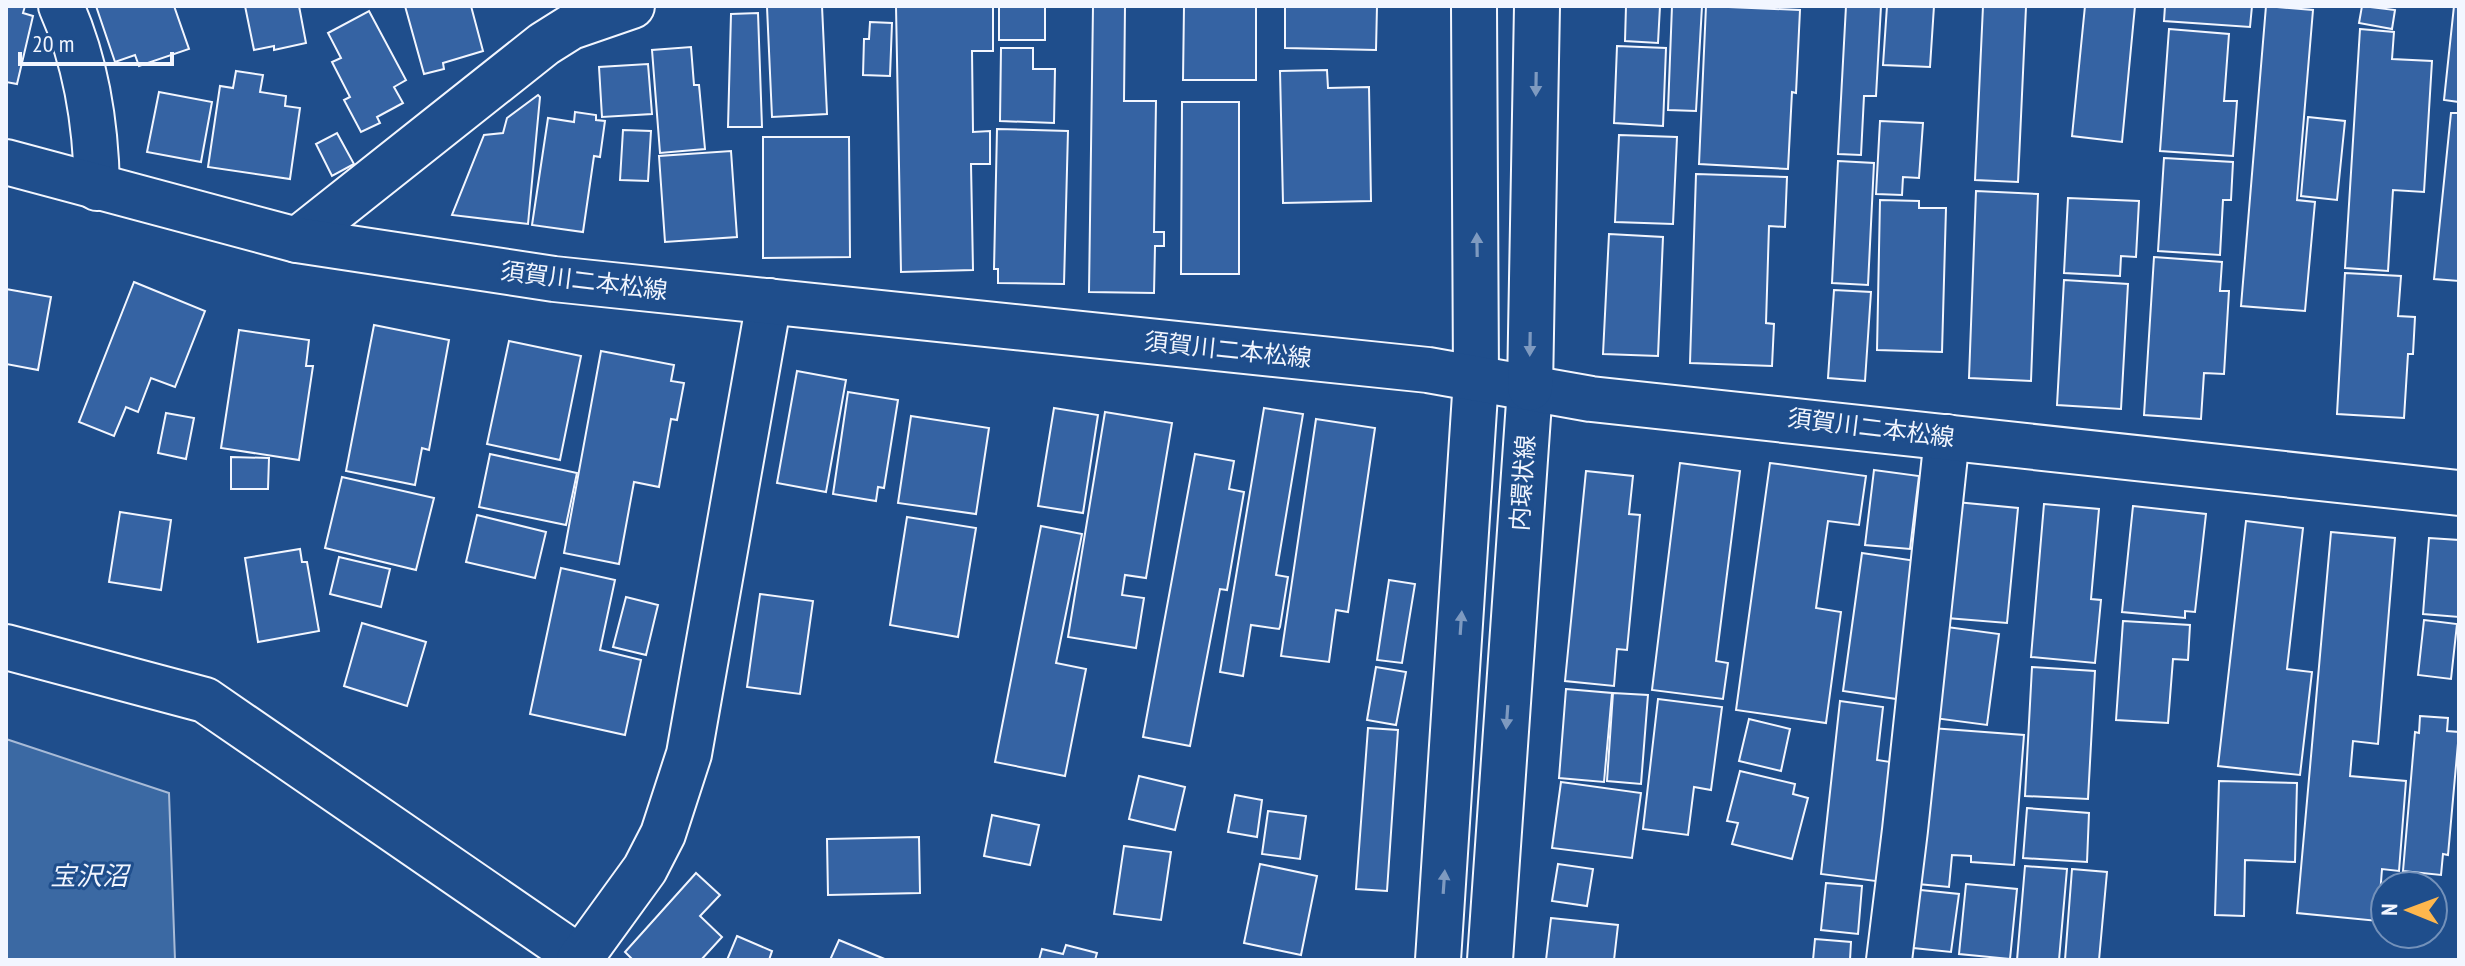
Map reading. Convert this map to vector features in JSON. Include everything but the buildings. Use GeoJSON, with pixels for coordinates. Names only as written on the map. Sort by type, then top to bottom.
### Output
{"type":"FeatureCollection","features":[{"type":"Feature","properties":{"kind":"street"},"geometry":{"type":"LineString","coordinates":[[61,6],[72,30],[89,91],[97,188]]}},
{"type":"Feature","properties":{"kind":"street"},"geometry":{"type":"LineString","coordinates":[[297,240],[544,44],[568,16],[632,6]]}},
{"type":"Feature","properties":{"kind":"street"},"geometry":{"type":"LineString","coordinates":[[1438,960],[1476,379],[1474,6]]}},
{"type":"Feature","properties":{"kind":"street","name":"内環状線"},"geometry":{"type":"LineString","coordinates":[[1490,960],[1530,388],[1537,6]]}},
{"type":"Feature","properties":{"kind":"street","name":"須賀川二本松線"},"geometry":{"type":"LineString","coordinates":[[6,162],[297,240],[554,279],[1428,370],[1591,399],[2459,493]]}},
{"type":"Feature","properties":{"kind":"street"},"geometry":{"type":"LineString","coordinates":[[6,647],[205,700],[581,959],[645,869],[663,834],[689,754],[769,301]]}},
{"type":"Feature","properties":{"kind":"street"},"geometry":{"type":"LineString","coordinates":[[1889,960],[1947,437]]}},
{"type":"Feature","properties":{"kind":"water","name":"宝沢沼"},"geometry":{"type":"Polygon","coordinates":[[[6,739],[169,793],[175,960],[6,960],[6,739]]]}}]}
